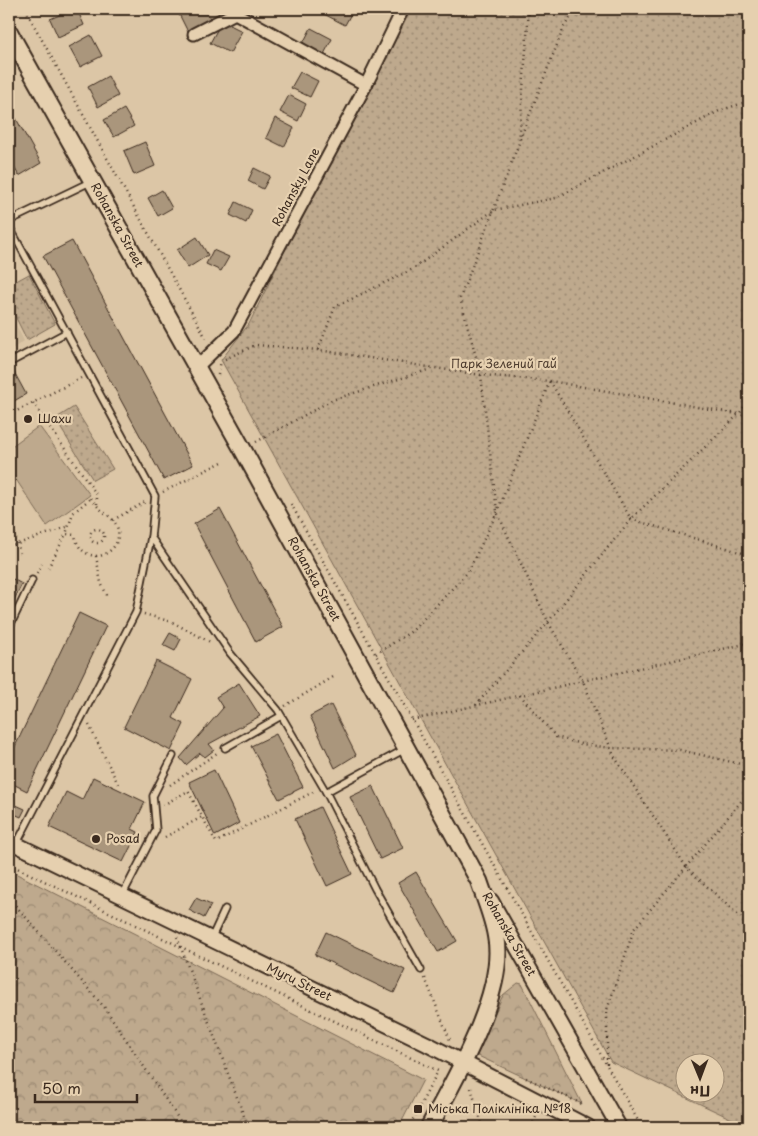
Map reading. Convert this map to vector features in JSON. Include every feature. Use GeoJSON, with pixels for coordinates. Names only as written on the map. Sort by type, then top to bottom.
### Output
{"type":"FeatureCollection","features":[{"type":"Feature","properties":{"kind":"main road","name":"Rohanska Street"},"geometry":{"type":"LineString","coordinates":[[9,32],[197,367],[479,881]]}},
{"type":"Feature","properties":{"kind":"main road"},"geometry":{"type":"LineString","coordinates":[[429,1127],[463,1063],[491,992],[497,966],[496,936],[479,881]]}},
{"type":"Feature","properties":{"kind":"street","name":"Rohansky Lane"},"geometry":{"type":"LineString","coordinates":[[197,367],[234,331],[366,85],[403,9]]}},
{"type":"Feature","properties":{"kind":"street"},"geometry":{"type":"LineString","coordinates":[[194,34],[235,11],[366,85]]}},
{"type":"Feature","properties":{"kind":"street","name":"Myru Street"},"geometry":{"type":"LineString","coordinates":[[13,843],[463,1063],[588,1127]]}},
{"type":"Feature","properties":{"kind":"street","name":"Rohanska Street"},"geometry":{"type":"LineString","coordinates":[[479,881],[618,1127]]}},
{"type":"Feature","properties":{"kind":"lane"},"geometry":{"type":"LineString","coordinates":[[9,221],[92,181]]}},
{"type":"Feature","properties":{"kind":"lane"},"geometry":{"type":"LineString","coordinates":[[9,226],[155,496],[151,537],[136,612],[84,715],[13,843]]}},
{"type":"Feature","properties":{"kind":"lane"},"geometry":{"type":"LineString","coordinates":[[10,363],[67,332]]}},
{"type":"Feature","properties":{"kind":"lane"},"geometry":{"type":"LineString","coordinates":[[151,537],[230,653],[278,710],[324,789],[421,970]]}},
{"type":"Feature","properties":{"kind":"lane"},"geometry":{"type":"LineString","coordinates":[[9,628],[32,580]]}},
{"type":"Feature","properties":{"kind":"lane"},"geometry":{"type":"LineString","coordinates":[[225,748],[281,716]]}},
{"type":"Feature","properties":{"kind":"lane"},"geometry":{"type":"LineString","coordinates":[[324,789],[407,748]]}},
{"type":"Feature","properties":{"kind":"lane"},"geometry":{"type":"LineString","coordinates":[[122,896],[156,830],[153,796],[173,756]]}},
{"type":"Feature","properties":{"kind":"lane"},"geometry":{"type":"LineString","coordinates":[[211,939],[225,909]]}},
{"type":"Feature","properties":{"kind":"path"},"geometry":{"type":"LineString","coordinates":[[25,9],[204,337],[221,360],[218,375],[222,383]]}},
{"type":"Feature","properties":{"kind":"path"},"geometry":{"type":"LineString","coordinates":[[519,143],[529,9]]}},
{"type":"Feature","properties":{"kind":"path"},"geometry":{"type":"LineString","coordinates":[[576,9],[564,27],[460,298],[481,376],[497,512],[548,622],[583,681],[611,748],[687,868],[749,926]]}},
{"type":"Feature","properties":{"kind":"path"},"geometry":{"type":"LineString","coordinates":[[318,350],[335,307],[413,269],[494,210],[556,198],[719,111],[749,101]]}},
{"type":"Feature","properties":{"kind":"path"},"geometry":{"type":"LineString","coordinates":[[221,360],[256,345],[318,350],[481,376],[550,381],[749,416]]}},
{"type":"Feature","properties":{"kind":"path"},"geometry":{"type":"LineString","coordinates":[[261,450],[256,442],[332,400],[434,368]]}},
{"type":"Feature","properties":{"kind":"path"},"geometry":{"type":"LineString","coordinates":[[9,415],[89,374]]}},
{"type":"Feature","properties":{"kind":"path"},"geometry":{"type":"LineString","coordinates":[[376,654],[412,631],[468,572],[497,512],[550,381]]}},
{"type":"Feature","properties":{"kind":"path"},"geometry":{"type":"LineString","coordinates":[[550,381],[631,519],[749,555]]}},
{"type":"Feature","properties":{"kind":"path"},"geometry":{"type":"LineString","coordinates":[[476,706],[548,622],[631,519],[739,414],[749,400]]}},
{"type":"Feature","properties":{"kind":"path"},"geometry":{"type":"LineString","coordinates":[[33,403],[97,495],[98,507]]}},
{"type":"Feature","properties":{"kind":"path"},"geometry":{"type":"LineString","coordinates":[[112,520],[222,462]]}},
{"type":"Feature","properties":{"kind":"path"},"geometry":{"type":"LineString","coordinates":[[48,568],[66,534],[73,513],[91,498],[112,520],[118,530],[118,538],[114,548],[104,555],[88,554],[80,549],[74,534],[66,534]]}},
{"type":"Feature","properties":{"kind":"path"},"geometry":{"type":"LineString","coordinates":[[290,501],[641,1126],[644,1127]]}},
{"type":"Feature","properties":{"kind":"path"},"geometry":{"type":"LineString","coordinates":[[9,514],[20,554]]}},
{"type":"Feature","properties":{"kind":"path"},"geometry":{"type":"LineString","coordinates":[[9,547],[67,527]]}},
{"type":"Feature","properties":{"kind":"path"},"geometry":{"type":"LineString","coordinates":[[99,529],[104,537],[100,542],[96,543],[90,536],[93,530],[99,529]]}},
{"type":"Feature","properties":{"kind":"path"},"geometry":{"type":"LineString","coordinates":[[96,556],[101,583],[108,597]]}},
{"type":"Feature","properties":{"kind":"path"},"geometry":{"type":"LineString","coordinates":[[136,612],[172,622],[230,653]]}},
{"type":"Feature","properties":{"kind":"path"},"geometry":{"type":"LineString","coordinates":[[412,720],[749,643]]}},
{"type":"Feature","properties":{"kind":"path"},"geometry":{"type":"LineString","coordinates":[[278,710],[335,676]]}},
{"type":"Feature","properties":{"kind":"path"},"geometry":{"type":"LineString","coordinates":[[520,695],[556,737],[581,744],[611,748],[680,750],[749,766]]}},
{"type":"Feature","properties":{"kind":"path"},"geometry":{"type":"LineString","coordinates":[[84,715],[118,784]]}},
{"type":"Feature","properties":{"kind":"path"},"geometry":{"type":"LineString","coordinates":[[153,796],[225,748]]}},
{"type":"Feature","properties":{"kind":"path"},"geometry":{"type":"LineString","coordinates":[[162,806],[188,791],[216,842],[324,789]]}},
{"type":"Feature","properties":{"kind":"path"},"geometry":{"type":"LineString","coordinates":[[608,1067],[607,1010],[634,930],[749,792]]}},
{"type":"Feature","properties":{"kind":"path"},"geometry":{"type":"LineString","coordinates":[[165,837],[202,817]]}},
{"type":"Feature","properties":{"kind":"path"},"geometry":{"type":"LineString","coordinates":[[9,864],[438,1071],[409,1127]]}},
{"type":"Feature","properties":{"kind":"path"},"geometry":{"type":"LineString","coordinates":[[9,898],[105,1008],[184,1127]]}},
{"type":"Feature","properties":{"kind":"path"},"geometry":{"type":"LineString","coordinates":[[182,925],[176,938],[248,1127]]}},
{"type":"Feature","properties":{"kind":"path"},"geometry":{"type":"LineString","coordinates":[[421,970],[451,1043]]}},
{"type":"Feature","properties":{"kind":"path"},"geometry":{"type":"LineString","coordinates":[[520,1076],[582,1104]]}},
{"type":"Feature","properties":{"kind":"path"},"geometry":{"type":"LineString","coordinates":[[471,1088],[483,1127]]}},
{"type":"Feature","properties":{"kind":"path"},"geometry":{"type":"LineString","coordinates":[[531,1127],[538,1113]]}},
{"type":"Feature","properties":{"kind":"shaded area"},"geometry":{"type":"Polygon","coordinates":[[[9,311],[24,341],[9,351],[9,311]]]}},
{"type":"Feature","properties":{"kind":"green space","name":"Парк Зелений гай"},"geometry":{"type":"Polygon","coordinates":[[[403,9],[749,9],[749,1127],[700,1104],[726,1104],[726,1054],[676,1054],[676,1093],[611,1062],[221,360],[249,324],[403,9]]]}},
{"type":"Feature","properties":{"kind":"green space"},"geometry":{"type":"Polygon","coordinates":[[[29,274],[55,324],[27,340],[9,304],[9,285],[29,274]]]}},
{"type":"Feature","properties":{"kind":"green space"},"geometry":{"type":"Polygon","coordinates":[[[74,407],[113,469],[93,480],[55,419],[74,407]]]}},
{"type":"Feature","properties":{"kind":"green space"},"geometry":{"type":"Polygon","coordinates":[[[39,426],[90,495],[47,526],[9,469],[9,448],[39,426]]]}},
{"type":"Feature","properties":{"kind":"green space"},"geometry":{"type":"Polygon","coordinates":[[[9,870],[423,1080],[399,1127],[9,1127],[9,870]]]}},
{"type":"Feature","properties":{"kind":"green space"},"geometry":{"type":"Polygon","coordinates":[[[518,983],[522,984],[582,1104],[476,1055],[503,995],[518,983]]]}},
{"type":"Feature","properties":{"kind":"building"},"geometry":{"type":"Polygon","coordinates":[[[77,9],[84,25],[58,37],[50,19],[77,9]]]}},
{"type":"Feature","properties":{"kind":"building"},"geometry":{"type":"Polygon","coordinates":[[[190,9],[205,9],[211,20],[188,32],[179,14],[190,9]]]}},
{"type":"Feature","properties":{"kind":"building"},"geometry":{"type":"Polygon","coordinates":[[[324,9],[353,10],[345,25],[322,13],[324,9]]]}},
{"type":"Feature","properties":{"kind":"building"},"geometry":{"type":"Polygon","coordinates":[[[222,21],[242,31],[230,53],[210,43],[222,21]]]}},
{"type":"Feature","properties":{"kind":"building"},"geometry":{"type":"Polygon","coordinates":[[[311,28],[332,39],[323,56],[302,45],[311,28]]]}},
{"type":"Feature","properties":{"kind":"building"},"geometry":{"type":"Polygon","coordinates":[[[91,35],[102,56],[80,67],[69,47],[91,35]]]}},
{"type":"Feature","properties":{"kind":"building"},"geometry":{"type":"Polygon","coordinates":[[[300,72],[318,81],[310,97],[291,88],[300,72]]]}},
{"type":"Feature","properties":{"kind":"building"},"geometry":{"type":"Polygon","coordinates":[[[108,76],[118,96],[98,107],[88,87],[108,76]]]}},
{"type":"Feature","properties":{"kind":"building"},"geometry":{"type":"Polygon","coordinates":[[[289,95],[306,104],[298,121],[280,112],[289,95]]]}},
{"type":"Feature","properties":{"kind":"building"},"geometry":{"type":"Polygon","coordinates":[[[9,106],[41,163],[19,176],[9,158],[9,106]]]}},
{"type":"Feature","properties":{"kind":"building"},"geometry":{"type":"Polygon","coordinates":[[[124,109],[134,126],[114,137],[104,120],[124,109]]]}},
{"type":"Feature","properties":{"kind":"building"},"geometry":{"type":"Polygon","coordinates":[[[275,118],[294,128],[284,147],[266,138],[275,118]]]}},
{"type":"Feature","properties":{"kind":"building"},"geometry":{"type":"Polygon","coordinates":[[[145,142],[155,166],[134,175],[124,151],[145,142]]]}},
{"type":"Feature","properties":{"kind":"building"},"geometry":{"type":"Polygon","coordinates":[[[254,168],[270,176],[263,189],[248,181],[254,168]]]}},
{"type":"Feature","properties":{"kind":"building"},"geometry":{"type":"Polygon","coordinates":[[[162,190],[172,208],[158,216],[148,198],[162,190]]]}},
{"type":"Feature","properties":{"kind":"building"},"geometry":{"type":"Polygon","coordinates":[[[236,202],[252,210],[246,223],[230,215],[236,202]]]}},
{"type":"Feature","properties":{"kind":"building"},"geometry":{"type":"Polygon","coordinates":[[[197,237],[208,255],[188,268],[177,250],[197,237]]]}},
{"type":"Feature","properties":{"kind":"building"},"geometry":{"type":"Polygon","coordinates":[[[72,241],[193,465],[164,480],[43,256],[72,241]]]}},
{"type":"Feature","properties":{"kind":"building"},"geometry":{"type":"Polygon","coordinates":[[[213,250],[229,257],[221,271],[206,264],[213,250]]]}},
{"type":"Feature","properties":{"kind":"building"},"geometry":{"type":"Polygon","coordinates":[[[13,370],[26,394],[9,404],[9,372],[13,370]]]}},
{"type":"Feature","properties":{"kind":"building"},"geometry":{"type":"Polygon","coordinates":[[[220,509],[283,627],[256,642],[194,524],[220,509]]]}},
{"type":"Feature","properties":{"kind":"building"},"geometry":{"type":"Polygon","coordinates":[[[9,577],[22,584],[9,610],[9,577]]]}},
{"type":"Feature","properties":{"kind":"building"},"geometry":{"type":"Polygon","coordinates":[[[79,613],[106,626],[27,791],[9,782],[9,759],[79,613]]]}},
{"type":"Feature","properties":{"kind":"building"},"geometry":{"type":"Polygon","coordinates":[[[170,633],[181,639],[175,651],[163,645],[170,633]]]}},
{"type":"Feature","properties":{"kind":"building"},"geometry":{"type":"Polygon","coordinates":[[[156,661],[192,679],[173,718],[184,724],[171,751],[124,727],[156,661]]]}},
{"type":"Feature","properties":{"kind":"building"},"geometry":{"type":"Polygon","coordinates":[[[239,683],[260,716],[209,744],[214,750],[205,757],[200,753],[186,765],[180,758],[223,708],[216,697],[239,683]]]}},
{"type":"Feature","properties":{"kind":"building"},"geometry":{"type":"Polygon","coordinates":[[[331,705],[356,755],[335,768],[310,716],[331,705]]]}},
{"type":"Feature","properties":{"kind":"building"},"geometry":{"type":"Polygon","coordinates":[[[276,734],[303,787],[279,799],[251,746],[276,734]]]}},
{"type":"Feature","properties":{"kind":"building"},"geometry":{"type":"Polygon","coordinates":[[[214,770],[239,823],[215,836],[189,782],[214,770]]]}},
{"type":"Feature","properties":{"kind":"building"},"geometry":{"type":"Polygon","coordinates":[[[93,777],[145,802],[132,829],[138,832],[123,862],[49,827],[66,792],[82,800],[93,777]]]}},
{"type":"Feature","properties":{"kind":"building"},"geometry":{"type":"Polygon","coordinates":[[[373,786],[403,848],[380,859],[350,797],[373,786]]]}},
{"type":"Feature","properties":{"kind":"building"},"geometry":{"type":"Polygon","coordinates":[[[16,805],[25,809],[21,817],[12,813],[16,805]]]}},
{"type":"Feature","properties":{"kind":"building"},"geometry":{"type":"Polygon","coordinates":[[[320,807],[352,874],[327,886],[295,819],[320,807]]]}},
{"type":"Feature","properties":{"kind":"building"},"geometry":{"type":"Polygon","coordinates":[[[416,872],[457,941],[438,952],[398,883],[416,872]]]}},
{"type":"Feature","properties":{"kind":"building"},"geometry":{"type":"Polygon","coordinates":[[[196,898],[211,905],[204,918],[189,910],[196,898]]]}},
{"type":"Feature","properties":{"kind":"building"},"geometry":{"type":"Polygon","coordinates":[[[326,932],[405,970],[394,993],[315,955],[326,932]]]}},
{"type":"Feature","properties":{"kind":"place","name":"Шахи"},"geometry":{"type":"Point","coordinates":[28,419]}},
{"type":"Feature","properties":{"kind":"place","name":"Posad"},"geometry":{"type":"Point","coordinates":[96,839]}},
{"type":"Feature","properties":{"kind":"place","name":"Міська Поліклініка №18"},"geometry":{"type":"Point","coordinates":[418,1109]}}]}
